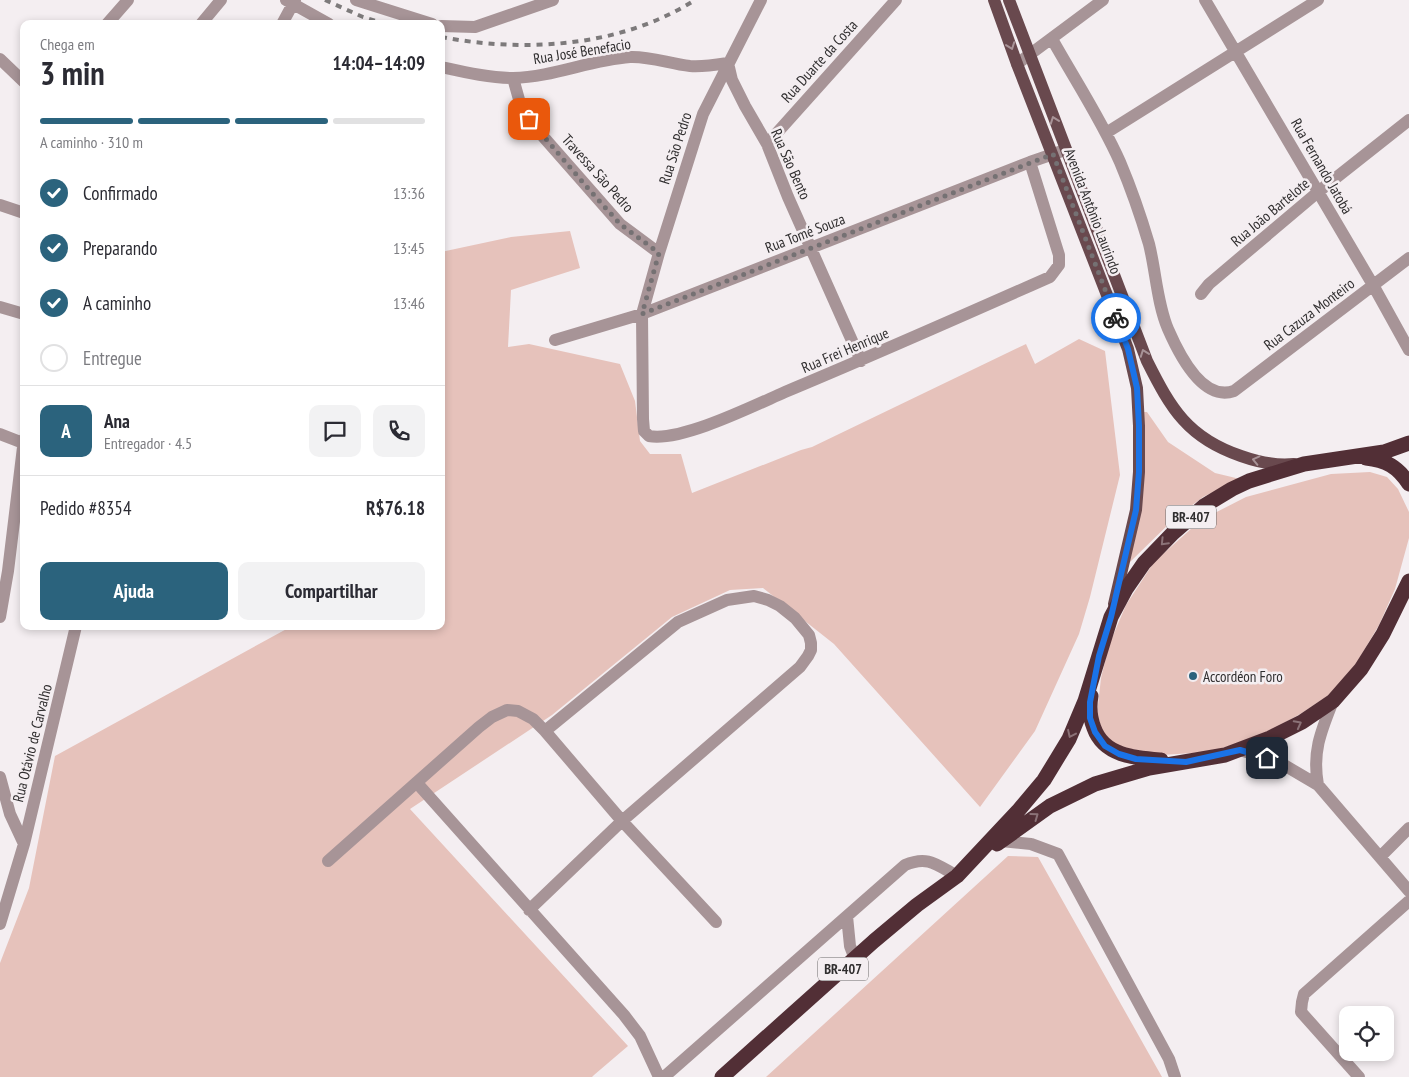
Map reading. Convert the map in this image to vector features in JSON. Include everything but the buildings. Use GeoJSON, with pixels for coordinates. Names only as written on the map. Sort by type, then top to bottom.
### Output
{"type":"FeatureCollection","features":[{"type":"Feature","properties":{"kind":"highway","name":"BR-407"},"geometry":{"type":"LineString","coordinates":[[962,870],[1018,811],[1044,780],[1069,739],[1085,701],[1111,617],[1126,588],[1144,563],[1173,533],[1204,506],[1249,481],[1304,464],[1347,456],[1384,452],[1409,444]]}},
{"type":"Feature","properties":{"kind":"highway","name":"BR-407"},"geometry":{"type":"LineString","coordinates":[[1347,456],[1376,459],[1389,464],[1402,472],[1409,484]]}},
{"type":"Feature","properties":{"kind":"highway","name":"BR-407"},"geometry":{"type":"LineString","coordinates":[[722,1077],[917,905],[1050,806],[1095,784],[1149,768],[1240,750],[1302,722],[1333,701],[1361,669],[1383,634],[1409,581]]}},
{"type":"Feature","properties":{"kind":"highway","name":"BR-407"},"geometry":{"type":"LineString","coordinates":[[1099,656],[1090,702],[1090,718],[1095,732],[1105,746],[1119,754],[1136,759],[1186,762]]}},
{"type":"Feature","properties":{"kind":"main road","name":"Avenida Antônio Laurindo"},"geometry":{"type":"LineString","coordinates":[[994,0],[1017,64],[1059,152],[1147,361],[1177,413],[1203,439],[1221,449],[1255,461],[1288,465],[1304,464]]}},
{"type":"Feature","properties":{"kind":"main road","name":"Avenida Antônio Laurindo"},"geometry":{"type":"LineString","coordinates":[[1009,0],[1031,56],[1059,152],[1128,349],[1137,388],[1139,472],[1136,510],[1111,617]]}},
{"type":"Feature","properties":{"kind":"street"},"geometry":{"type":"LineString","coordinates":[[204,20],[221,0]]}},
{"type":"Feature","properties":{"kind":"street"},"geometry":{"type":"LineString","coordinates":[[356,0],[419,20]]}},
{"type":"Feature","properties":{"kind":"street"},"geometry":{"type":"LineString","coordinates":[[445,26],[475,28],[553,0]]}},
{"type":"Feature","properties":{"kind":"street","name":"Rua São Pedro"},"geometry":{"type":"LineString","coordinates":[[642,314],[702,114],[760,0]]}},
{"type":"Feature","properties":{"kind":"street","name":"Rua Duarte da Costa"},"geometry":{"type":"LineString","coordinates":[[767,144],[896,0]]}},
{"type":"Feature","properties":{"kind":"street"},"geometry":{"type":"LineString","coordinates":[[1017,64],[1031,56],[1103,0]]}},
{"type":"Feature","properties":{"kind":"street","name":"Rua Fernando Jatobá"},"geometry":{"type":"LineString","coordinates":[[1205,0],[1373,285],[1409,350]]}},
{"type":"Feature","properties":{"kind":"street"},"geometry":{"type":"LineString","coordinates":[[1052,39],[1106,133],[1318,0]]}},
{"type":"Feature","properties":{"kind":"street"},"geometry":{"type":"LineString","coordinates":[[284,20],[292,1],[322,20]]}},
{"type":"Feature","properties":{"kind":"street"},"geometry":{"type":"LineString","coordinates":[[110,20],[119,3]]}},
{"type":"Feature","properties":{"kind":"street","name":"Rua José Benefacio"},"geometry":{"type":"LineString","coordinates":[[445,68],[513,78],[550,73],[629,57],[690,66],[728,63]]}},
{"type":"Feature","properties":{"kind":"street"},"geometry":{"type":"LineString","coordinates":[[0,59],[20,78]]}},
{"type":"Feature","properties":{"kind":"street","name":"Rua São Bento"},"geometry":{"type":"LineString","coordinates":[[728,63],[732,80],[744,106],[767,144],[810,248],[861,361]]}},
{"type":"Feature","properties":{"kind":"street","name":"Travessa São Pedro"},"geometry":{"type":"LineString","coordinates":[[513,78],[520,103],[540,133],[620,224],[659,253]]}},
{"type":"Feature","properties":{"kind":"street","name":"Rua João Bartelote"},"geometry":{"type":"LineString","coordinates":[[1201,294],[1209,284],[1318,192],[1409,120]]}},
{"type":"Feature","properties":{"kind":"street","name":"Rua Cazuza Monteiro"},"geometry":{"type":"LineString","coordinates":[[1106,133],[1120,164],[1148,244],[1168,328],[1190,370],[1200,382],[1214,391],[1234,391],[1409,258]]}},
{"type":"Feature","properties":{"kind":"street","name":"Rua Tomé Souza"},"geometry":{"type":"LineString","coordinates":[[555,340],[642,314],[1059,152]]}},
{"type":"Feature","properties":{"kind":"street","name":"Rua Frei Henrique"},"geometry":{"type":"LineString","coordinates":[[642,314],[644,431],[649,436],[661,437],[714,422],[861,361],[1050,278],[1059,265],[1057,250],[1030,162]]}},
{"type":"Feature","properties":{"kind":"street"},"geometry":{"type":"LineString","coordinates":[[0,205],[20,212]]}},
{"type":"Feature","properties":{"kind":"street"},"geometry":{"type":"LineString","coordinates":[[0,307],[20,313]]}},
{"type":"Feature","properties":{"kind":"street"},"geometry":{"type":"LineString","coordinates":[[0,434],[20,442]]}},
{"type":"Feature","properties":{"kind":"street"},"geometry":{"type":"LineString","coordinates":[[0,617],[8,571],[20,469]]}},
{"type":"Feature","properties":{"kind":"street"},"geometry":{"type":"LineString","coordinates":[[529,910],[622,821],[744,717],[805,662],[811,650],[809,635],[804,627],[780,606],[768,600],[754,596],[727,600],[678,622],[545,731]]}},
{"type":"Feature","properties":{"kind":"street","name":"Rua Otávio de Carvalho"},"geometry":{"type":"LineString","coordinates":[[0,924],[24,844],[75,630]]}},
{"type":"Feature","properties":{"kind":"street"},"geometry":{"type":"LineString","coordinates":[[1318,785],[1315,760],[1321,735],[1333,701]]}},
{"type":"Feature","properties":{"kind":"street"},"geometry":{"type":"LineString","coordinates":[[328,861],[479,726],[507,710],[518,711],[526,714],[545,731],[622,821],[716,922]]}},
{"type":"Feature","properties":{"kind":"street"},"geometry":{"type":"LineString","coordinates":[[1240,750],[1279,762],[1318,785],[1409,891]]}},
{"type":"Feature","properties":{"kind":"street"},"geometry":{"type":"LineString","coordinates":[[0,777],[10,814],[24,844]]}},
{"type":"Feature","properties":{"kind":"street"},"geometry":{"type":"LineString","coordinates":[[417,783],[591,978],[640,1036],[660,1077]]}},
{"type":"Feature","properties":{"kind":"street"},"geometry":{"type":"LineString","coordinates":[[1380,857],[1409,828]]}},
{"type":"Feature","properties":{"kind":"street"},"geometry":{"type":"LineString","coordinates":[[1001,841],[1031,844],[1058,854],[1169,1059],[1176,1077]]}},
{"type":"Feature","properties":{"kind":"street"},"geometry":{"type":"LineString","coordinates":[[664,1077],[905,865],[917,860],[962,870]]}},
{"type":"Feature","properties":{"kind":"street"},"geometry":{"type":"LineString","coordinates":[[1359,1077],[1301,1012],[1304,994],[1409,901]]}},
{"type":"Feature","properties":{"kind":"street"},"geometry":{"type":"LineString","coordinates":[[847,916],[850,946],[855,959]]}},
{"type":"Feature","properties":{"kind":"shaded area"},"geometry":{"type":"Polygon","coordinates":[[[570,231],[580,268],[511,290],[508,347],[529,344],[620,364],[635,401],[640,441],[650,454],[681,454],[692,493],[812,447],[1026,344],[1035,364],[1079,339],[1105,351],[1120,475],[1079,634],[1035,731],[980,807],[834,644],[763,588],[730,590],[672,617],[552,715],[410,809],[628,1046],[592,1077],[0,1077],[0,963],[29,888],[55,756],[285,630],[445,630],[445,251],[511,237],[570,231]]]}},
{"type":"Feature","properties":{"kind":"shaded area"},"geometry":{"type":"Polygon","coordinates":[[[1142,412],[1147,412],[1168,442],[1215,473],[1240,479],[1203,497],[1174,519],[1129,563],[1142,412]]]}},
{"type":"Feature","properties":{"kind":"shaded area"},"geometry":{"type":"Polygon","coordinates":[[[1370,472],[1387,477],[1398,489],[1409,512],[1409,538],[1395,589],[1379,625],[1356,664],[1329,695],[1302,713],[1255,739],[1208,752],[1162,755],[1116,746],[1102,730],[1097,714],[1101,678],[1109,645],[1126,605],[1154,562],[1201,520],[1246,497],[1331,474],[1370,472]]]}},
{"type":"Feature","properties":{"kind":"shaded area"},"geometry":{"type":"Polygon","coordinates":[[[1008,856],[1038,857],[1162,1077],[766,1077],[1008,856]]]}},
{"type":"Feature","properties":{"kind":"railway"},"geometry":{"type":"LineString","coordinates":[[325,0],[372,20]]}},
{"type":"Feature","properties":{"kind":"railway"},"geometry":{"type":"LineString","coordinates":[[445,38],[506,45],[572,42],[605,37],[636,28],[666,16],[695,0]]}},
{"type":"Feature","properties":{"kind":"way so far"},"geometry":{"type":"LineString","coordinates":[[529,119],[620,224],[659,253],[642,314],[1053,154],[1116,318]]}},
{"type":"Feature","properties":{"kind":"place","name":"Accordéon Foro"},"geometry":{"type":"Point","coordinates":[1193,676]}},
{"type":"Feature","properties":{"kind":"route"},"geometry":{"type":"LineString","coordinates":[[1116,318],[1128,349],[1137,388],[1139,472],[1136,510],[1111,617],[1099,656],[1090,702],[1090,718],[1095,732],[1105,746],[1119,754],[1136,759],[1186,762],[1225,755],[1240,750],[1267,758]]}}]}
